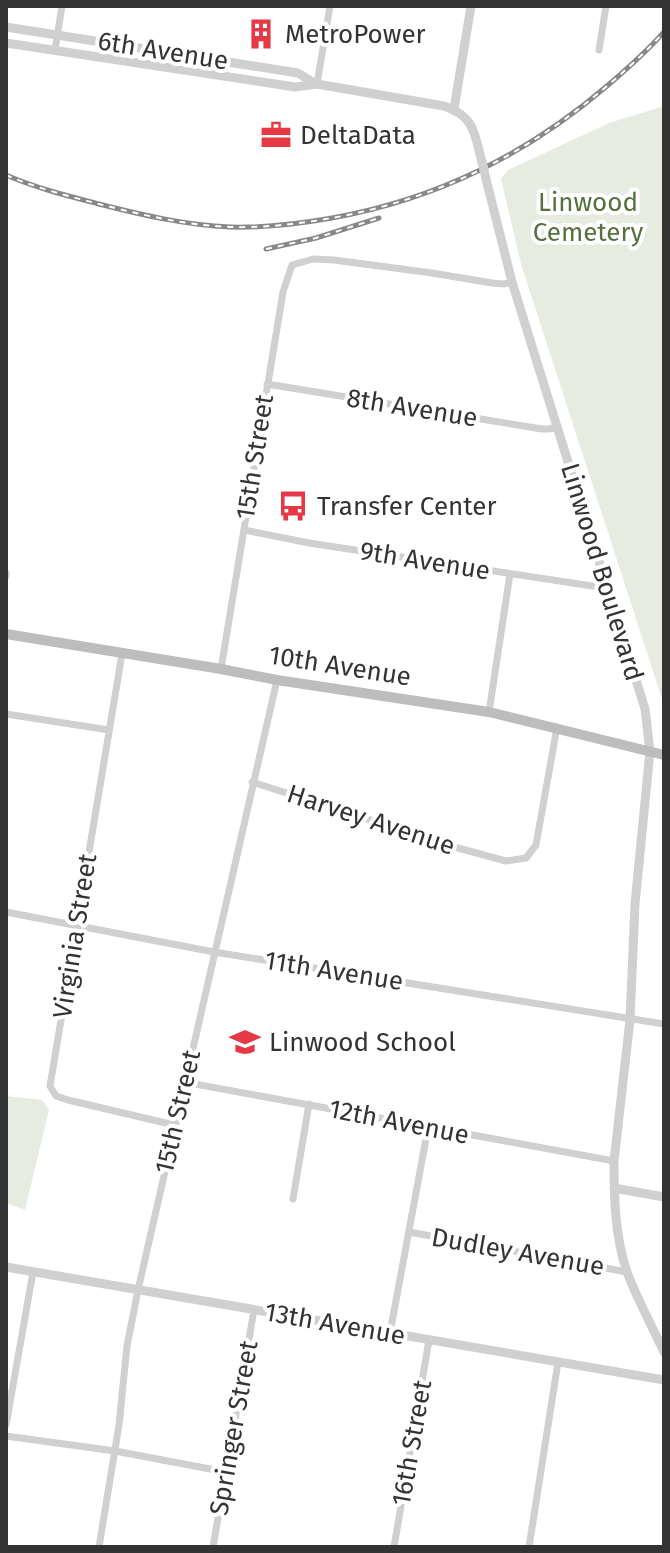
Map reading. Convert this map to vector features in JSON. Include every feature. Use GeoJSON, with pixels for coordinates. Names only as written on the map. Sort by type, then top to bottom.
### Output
{"type":"FeatureCollection","features":[{"type":"Feature","properties":{"kind":"main road","name":"10th Avenue"},"geometry":{"type":"LineString","coordinates":[[6,634],[489,712],[664,755]]}},
{"type":"Feature","properties":{"kind":"street"},"geometry":{"type":"LineString","coordinates":[[55,50],[62,6]]}},
{"type":"Feature","properties":{"kind":"street"},"geometry":{"type":"LineString","coordinates":[[317,84],[330,6]]}},
{"type":"Feature","properties":{"kind":"street"},"geometry":{"type":"LineString","coordinates":[[454,109],[471,6]]}},
{"type":"Feature","properties":{"kind":"street"},"geometry":{"type":"LineString","coordinates":[[599,50],[606,6]]}},
{"type":"Feature","properties":{"kind":"street","name":"6th Avenue"},"geometry":{"type":"LineString","coordinates":[[6,27],[298,73],[317,84]]}},
{"type":"Feature","properties":{"kind":"street","name":"6th Avenue"},"geometry":{"type":"LineString","coordinates":[[6,43],[295,87],[317,84],[454,109]]}},
{"type":"Feature","properties":{"kind":"street","name":"Linwood Boulevard"},"geometry":{"type":"LineString","coordinates":[[454,109],[464,115],[473,129],[512,282],[645,709],[650,751],[614,1188],[620,1243],[627,1272],[664,1352]]}},
{"type":"Feature","properties":{"kind":"street","name":"15th Street"},"geometry":{"type":"LineString","coordinates":[[221,669],[283,292],[292,265],[310,260],[334,260],[492,283],[512,282]]}},
{"type":"Feature","properties":{"kind":"street","name":"8th Avenue"},"geometry":{"type":"LineString","coordinates":[[267,384],[542,429],[557,427]]}},
{"type":"Feature","properties":{"kind":"street","name":"9th Avenue"},"geometry":{"type":"LineString","coordinates":[[244,530],[510,574],[599,587],[606,584]]}},
{"type":"Feature","properties":{"kind":"street"},"geometry":{"type":"LineString","coordinates":[[489,712],[510,574]]}},
{"type":"Feature","properties":{"kind":"street","name":"Virginia Street"},"geometry":{"type":"LineString","coordinates":[[122,654],[50,1086],[56,1096],[68,1100],[174,1125]]}},
{"type":"Feature","properties":{"kind":"street","name":"15th Street"},"geometry":{"type":"LineString","coordinates":[[99,1547],[115,1451],[127,1346],[138,1290],[277,680]]}},
{"type":"Feature","properties":{"kind":"street"},"geometry":{"type":"LineString","coordinates":[[6,714],[109,730]]}},
{"type":"Feature","properties":{"kind":"street","name":"Harvey Avenue"},"geometry":{"type":"LineString","coordinates":[[252,782],[490,857],[506,861],[526,858],[536,845],[557,727]]}},
{"type":"Feature","properties":{"kind":"street","name":"11th Avenue"},"geometry":{"type":"LineString","coordinates":[[6,912],[214,952],[664,1024]]}},
{"type":"Feature","properties":{"kind":"street","name":"12th Avenue"},"geometry":{"type":"LineString","coordinates":[[184,1082],[614,1161]]}},
{"type":"Feature","properties":{"kind":"street"},"geometry":{"type":"LineString","coordinates":[[293,1199],[309,1104]]}},
{"type":"Feature","properties":{"kind":"street"},"geometry":{"type":"LineString","coordinates":[[390,1333],[428,1128]]}},
{"type":"Feature","properties":{"kind":"street"},"geometry":{"type":"LineString","coordinates":[[614,1188],[664,1197]]}},
{"type":"Feature","properties":{"kind":"street","name":"Dudley Avenue"},"geometry":{"type":"LineString","coordinates":[[409,1232],[627,1272]]}},
{"type":"Feature","properties":{"kind":"street","name":"13th Avenue"},"geometry":{"type":"LineString","coordinates":[[6,1267],[664,1380]]}},
{"type":"Feature","properties":{"kind":"street"},"geometry":{"type":"LineString","coordinates":[[6,1425],[33,1272]]}},
{"type":"Feature","properties":{"kind":"street","name":"Springer Street"},"geometry":{"type":"LineString","coordinates":[[213,1547],[254,1310]]}},
{"type":"Feature","properties":{"kind":"street","name":"16th Street"},"geometry":{"type":"LineString","coordinates":[[394,1547],[429,1340]]}},
{"type":"Feature","properties":{"kind":"street"},"geometry":{"type":"LineString","coordinates":[[529,1547],[558,1362]]}},
{"type":"Feature","properties":{"kind":"street"},"geometry":{"type":"LineString","coordinates":[[6,1436],[115,1451],[226,1472]]}},
{"type":"Feature","properties":{"kind":"green space","name":"Linwood Cemetery"},"geometry":{"type":"Polygon","coordinates":[[[664,106],[663,702],[521,264],[501,179],[508,170],[609,123],[664,106]]]}},
{"type":"Feature","properties":{"kind":"green space"},"geometry":{"type":"Polygon","coordinates":[[[6,1096],[42,1100],[49,1110],[25,1210],[6,1203],[6,1096]]]}},
{"type":"Feature","properties":{"kind":"railway"},"geometry":{"type":"LineString","coordinates":[[6,175],[115,208],[213,226],[281,225],[371,210],[444,186],[478,171],[545,133],[607,86],[664,32]]}},
{"type":"Feature","properties":{"kind":"railway"},"geometry":{"type":"LineString","coordinates":[[266,249],[316,238],[379,218]]}},
{"type":"Feature","properties":{"kind":"place","name":"MetroPower"},"geometry":{"type":"Point","coordinates":[261,34]}},
{"type":"Feature","properties":{"kind":"place","name":"DeltaData"},"geometry":{"type":"Point","coordinates":[276,135]}},
{"type":"Feature","properties":{"kind":"place","name":"Transfer Center"},"geometry":{"type":"Point","coordinates":[293,506]}},
{"type":"Feature","properties":{"kind":"place","name":"Linwood School"},"geometry":{"type":"Point","coordinates":[245,1042]}}]}
